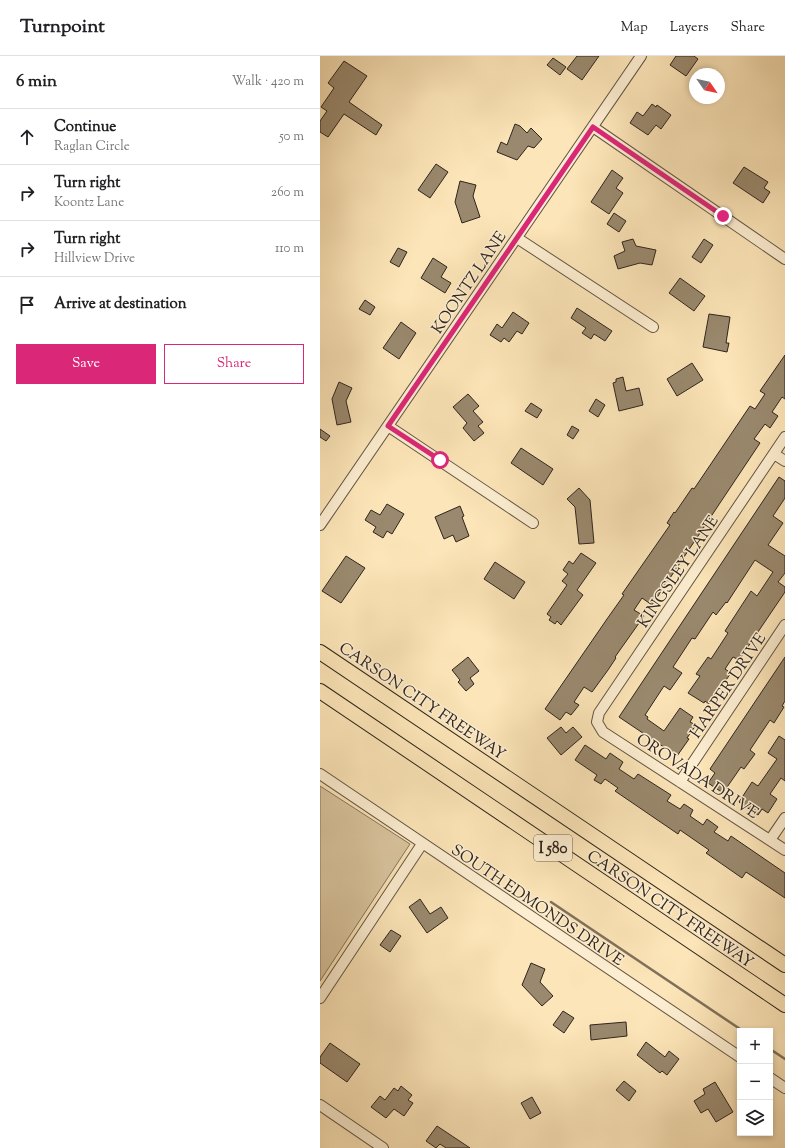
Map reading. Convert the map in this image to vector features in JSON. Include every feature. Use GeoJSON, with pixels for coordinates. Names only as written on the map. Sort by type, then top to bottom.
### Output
{"type":"FeatureCollection","features":[{"type":"Feature","properties":{"kind":"highway","name":"CARSON CITY FREEWAY"},"geometry":{"type":"LineString","coordinates":[[320,652],[785,965]]}},
{"type":"Feature","properties":{"kind":"highway","name":"CARSON CITY FREEWAY"},"geometry":{"type":"LineString","coordinates":[[320,691],[785,1005]]}},
{"type":"Feature","properties":{"kind":"street","name":"KOONTZ LANE"},"geometry":{"type":"LineString","coordinates":[[320,525],[641,56]]}},
{"type":"Feature","properties":{"kind":"street"},"geometry":{"type":"LineString","coordinates":[[593,127],[785,259]]}},
{"type":"Feature","properties":{"kind":"street"},"geometry":{"type":"LineString","coordinates":[[517,238],[653,327]]}},
{"type":"Feature","properties":{"kind":"street"},"geometry":{"type":"LineString","coordinates":[[388,426],[533,523]]}},
{"type":"Feature","properties":{"kind":"street","name":"KINGSLEY LANE"},"geometry":{"type":"LineString","coordinates":[[597,722],[599,713],[785,437]]}},
{"type":"Feature","properties":{"kind":"street"},"geometry":{"type":"LineString","coordinates":[[774,454],[785,461]]}},
{"type":"Feature","properties":{"kind":"street","name":"HARPER DRIVE"},"geometry":{"type":"LineString","coordinates":[[680,782],[785,625]]}},
{"type":"Feature","properties":{"kind":"street","name":"OROVADA DRIVE"},"geometry":{"type":"LineString","coordinates":[[597,722],[602,732],[785,850]]}},
{"type":"Feature","properties":{"kind":"street","name":"SOUTH EDMONDS DRIVE"},"geometry":{"type":"LineString","coordinates":[[320,774],[737,1055]]}},
{"type":"Feature","properties":{"kind":"street"},"geometry":{"type":"LineString","coordinates":[[770,840],[785,818]]}},
{"type":"Feature","properties":{"kind":"street"},"geometry":{"type":"LineString","coordinates":[[320,998],[422,844]]}},
{"type":"Feature","properties":{"kind":"street"},"geometry":{"type":"LineString","coordinates":[[773,1080],[785,1088]]}},
{"type":"Feature","properties":{"kind":"street"},"geometry":{"type":"LineString","coordinates":[[320,1105],[383,1148]]}},
{"type":"Feature","properties":{"kind":"shaded area"},"geometry":{"type":"Polygon","coordinates":[[[320,786],[410,844],[320,981],[320,786]]]}},
{"type":"Feature","properties":{"kind":"building"},"geometry":{"type":"Polygon","coordinates":[[[577,56],[599,56],[582,80],[567,69],[577,56]]]}},
{"type":"Feature","properties":{"kind":"building"},"geometry":{"type":"Polygon","coordinates":[[[676,56],[694,56],[698,59],[692,68],[689,68],[689,72],[686,76],[670,65],[676,56]]]}},
{"type":"Feature","properties":{"kind":"building"},"geometry":{"type":"Polygon","coordinates":[[[553,58],[566,67],[560,75],[547,65],[553,58]]]}},
{"type":"Feature","properties":{"kind":"building"},"geometry":{"type":"Polygon","coordinates":[[[344,61],[367,76],[349,102],[382,125],[376,135],[344,114],[328,137],[320,132],[320,121],[327,111],[321,107],[334,88],[328,83],[344,61]]]}},
{"type":"Feature","properties":{"kind":"building"},"geometry":{"type":"Polygon","coordinates":[[[652,104],[656,107],[657,105],[671,115],[661,129],[656,125],[648,135],[630,123],[637,112],[643,116],[652,104]]]}},
{"type":"Feature","properties":{"kind":"building"},"geometry":{"type":"Polygon","coordinates":[[[515,124],[520,126],[527,133],[531,128],[542,139],[534,148],[528,146],[517,160],[497,152],[501,142],[507,145],[515,124]]]}},
{"type":"Feature","properties":{"kind":"building"},"geometry":{"type":"Polygon","coordinates":[[[436,164],[448,172],[430,198],[418,190],[436,164]]]}},
{"type":"Feature","properties":{"kind":"building"},"geometry":{"type":"Polygon","coordinates":[[[744,167],[768,182],[764,188],[770,192],[763,203],[733,183],[744,167]]]}},
{"type":"Feature","properties":{"kind":"building"},"geometry":{"type":"Polygon","coordinates":[[[612,170],[623,178],[616,188],[623,193],[609,214],[591,202],[612,170]]]}},
{"type":"Feature","properties":{"kind":"building"},"geometry":{"type":"Polygon","coordinates":[[[460,181],[476,185],[473,196],[480,217],[462,223],[455,202],[460,181]]]}},
{"type":"Feature","properties":{"kind":"building"},"geometry":{"type":"Polygon","coordinates":[[[614,213],[626,221],[619,232],[607,224],[614,213]]]}},
{"type":"Feature","properties":{"kind":"building"},"geometry":{"type":"Polygon","coordinates":[[[633,239],[636,246],[656,250],[652,265],[640,263],[618,269],[614,256],[625,251],[622,242],[633,239]]]}},
{"type":"Feature","properties":{"kind":"building"},"geometry":{"type":"Polygon","coordinates":[[[704,239],[713,245],[701,263],[692,257],[704,239]]]}},
{"type":"Feature","properties":{"kind":"building"},"geometry":{"type":"Polygon","coordinates":[[[398,248],[407,252],[399,267],[390,262],[398,248]]]}},
{"type":"Feature","properties":{"kind":"building"},"geometry":{"type":"Polygon","coordinates":[[[433,258],[447,267],[441,277],[451,283],[445,293],[421,278],[433,258]]]}},
{"type":"Feature","properties":{"kind":"building"},"geometry":{"type":"Polygon","coordinates":[[[680,278],[705,296],[694,311],[669,293],[680,278]]]}},
{"type":"Feature","properties":{"kind":"building"},"geometry":{"type":"Polygon","coordinates":[[[365,300],[375,307],[370,315],[359,309],[365,300]]]}},
{"type":"Feature","properties":{"kind":"building"},"geometry":{"type":"Polygon","coordinates":[[[577,308],[612,331],[605,341],[594,334],[591,339],[582,333],[586,328],[571,318],[577,308]]]}},
{"type":"Feature","properties":{"kind":"building"},"geometry":{"type":"Polygon","coordinates":[[[513,312],[529,323],[522,334],[517,331],[509,342],[504,338],[501,342],[490,335],[497,324],[502,328],[513,312]]]}},
{"type":"Feature","properties":{"kind":"building"},"geometry":{"type":"Polygon","coordinates":[[[709,314],[730,317],[726,343],[729,343],[727,352],[703,347],[709,314]]]}},
{"type":"Feature","properties":{"kind":"building"},"geometry":{"type":"Polygon","coordinates":[[[401,322],[416,333],[399,359],[383,348],[401,322]]]}},
{"type":"Feature","properties":{"kind":"building"},"geometry":{"type":"Polygon","coordinates":[[[785,355],[785,399],[782,397],[772,412],[778,416],[770,428],[765,424],[754,439],[760,443],[652,605],[642,598],[634,610],[644,616],[615,657],[616,658],[608,670],[592,692],[584,687],[574,702],[579,705],[571,715],[566,712],[560,720],[545,709],[624,595],[622,594],[670,525],[667,523],[674,512],[675,513],[692,488],[694,489],[750,406],[755,409],[765,394],[760,391],[785,355]]]}},
{"type":"Feature","properties":{"kind":"building"},"geometry":{"type":"Polygon","coordinates":[[[692,363],[703,380],[677,396],[667,379],[692,363]]]}},
{"type":"Feature","properties":{"kind":"building"},"geometry":{"type":"Polygon","coordinates":[[[623,377],[626,391],[639,388],[643,405],[619,411],[613,383],[616,382],[616,379],[623,377]]]}},
{"type":"Feature","properties":{"kind":"building"},"geometry":{"type":"Polygon","coordinates":[[[339,382],[352,388],[346,401],[351,422],[337,425],[332,399],[339,382]]]}},
{"type":"Feature","properties":{"kind":"building"},"geometry":{"type":"Polygon","coordinates":[[[468,394],[479,406],[473,411],[483,422],[478,426],[484,433],[474,441],[463,428],[467,423],[453,407],[468,394]]]}},
{"type":"Feature","properties":{"kind":"building"},"geometry":{"type":"Polygon","coordinates":[[[596,399],[605,405],[598,417],[589,411],[596,399]]]}},
{"type":"Feature","properties":{"kind":"building"},"geometry":{"type":"Polygon","coordinates":[[[531,403],[542,410],[537,418],[525,411],[531,403]]]}},
{"type":"Feature","properties":{"kind":"building"},"geometry":{"type":"Polygon","coordinates":[[[572,426],[579,430],[573,439],[567,435],[572,426]]]}},
{"type":"Feature","properties":{"kind":"building"},"geometry":{"type":"Polygon","coordinates":[[[320,429],[330,436],[326,441],[320,437],[320,429]]]}},
{"type":"Feature","properties":{"kind":"building"},"geometry":{"type":"Polygon","coordinates":[[[521,448],[553,469],[543,485],[511,463],[521,448]]]}},
{"type":"Feature","properties":{"kind":"building"},"geometry":{"type":"Polygon","coordinates":[[[779,477],[785,481],[785,498],[773,516],[783,523],[768,545],[785,556],[785,573],[778,582],[785,587],[785,592],[739,660],[733,657],[725,669],[731,673],[709,704],[705,701],[704,703],[688,693],[700,676],[696,674],[708,657],[711,659],[728,633],[725,631],[751,591],[757,596],[773,572],[755,560],[727,603],[726,602],[716,615],[713,612],[695,639],[692,638],[673,667],[682,673],[670,690],[664,686],[645,715],[648,717],[647,719],[664,731],[680,708],[693,717],[690,722],[696,725],[687,738],[689,739],[677,756],[619,717],[779,477]]]}},
{"type":"Feature","properties":{"kind":"building"},"geometry":{"type":"Polygon","coordinates":[[[579,488],[590,500],[594,543],[579,544],[575,507],[567,499],[579,488]]]}},
{"type":"Feature","properties":{"kind":"building"},"geometry":{"type":"Polygon","coordinates":[[[387,504],[404,514],[392,534],[387,531],[383,538],[373,532],[376,527],[365,520],[371,510],[380,515],[387,504]]]}},
{"type":"Feature","properties":{"kind":"building"},"geometry":{"type":"Polygon","coordinates":[[[460,506],[464,516],[462,517],[469,536],[456,542],[453,535],[444,539],[435,517],[460,506]]]}},
{"type":"Feature","properties":{"kind":"building"},"geometry":{"type":"Polygon","coordinates":[[[581,553],[596,563],[577,590],[583,595],[561,625],[557,621],[555,624],[549,620],[551,617],[547,614],[567,585],[562,581],[568,574],[563,570],[569,561],[573,564],[581,553]]]}},
{"type":"Feature","properties":{"kind":"building"},"geometry":{"type":"Polygon","coordinates":[[[346,556],[365,568],[341,603],[322,591],[346,556]]]}},
{"type":"Feature","properties":{"kind":"building"},"geometry":{"type":"Polygon","coordinates":[[[495,562],[525,582],[514,599],[484,579],[495,562]]]}},
{"type":"Feature","properties":{"kind":"building"},"geometry":{"type":"Polygon","coordinates":[[[468,657],[479,671],[470,678],[474,684],[466,691],[458,682],[460,680],[452,670],[468,657]]]}},
{"type":"Feature","properties":{"kind":"building"},"geometry":{"type":"Polygon","coordinates":[[[785,657],[785,701],[782,706],[784,707],[774,723],[770,720],[750,750],[755,754],[744,769],[741,767],[723,793],[708,783],[715,773],[710,769],[785,657]]]}},
{"type":"Feature","properties":{"kind":"building"},"geometry":{"type":"Polygon","coordinates":[[[561,727],[566,733],[573,727],[582,737],[561,755],[547,738],[561,727]]]}},
{"type":"Feature","properties":{"kind":"building"},"geometry":{"type":"Polygon","coordinates":[[[779,736],[785,740],[785,781],[781,778],[770,794],[777,799],[768,813],[762,809],[758,815],[739,802],[752,782],[758,786],[777,759],[768,753],[779,736]]]}},
{"type":"Feature","properties":{"kind":"building"},"geometry":{"type":"Polygon","coordinates":[[[585,745],[606,759],[610,753],[623,762],[619,769],[634,779],[638,774],[671,795],[667,801],[680,809],[684,804],[693,810],[690,816],[703,825],[707,819],[718,827],[714,832],[728,841],[731,836],[785,873],[785,898],[746,872],[742,878],[706,853],[709,850],[680,830],[678,834],[615,791],[618,788],[605,779],[601,784],[594,780],[597,775],[575,760],[585,745]]]}},
{"type":"Feature","properties":{"kind":"building"},"geometry":{"type":"Polygon","coordinates":[[[420,899],[430,914],[441,907],[448,918],[427,933],[409,907],[420,899]]]}},
{"type":"Feature","properties":{"kind":"building"},"geometry":{"type":"Polygon","coordinates":[[[391,930],[401,936],[390,952],[380,945],[391,930]]]}},
{"type":"Feature","properties":{"kind":"building"},"geometry":{"type":"Polygon","coordinates":[[[531,963],[545,969],[540,982],[553,996],[542,1006],[522,985],[531,963]]]}},
{"type":"Feature","properties":{"kind":"building"},"geometry":{"type":"Polygon","coordinates":[[[563,1011],[574,1018],[564,1033],[553,1025],[563,1011]]]}},
{"type":"Feature","properties":{"kind":"building"},"geometry":{"type":"Polygon","coordinates":[[[626,1022],[627,1036],[591,1040],[590,1025],[626,1022]]]}},
{"type":"Feature","properties":{"kind":"building"},"geometry":{"type":"Polygon","coordinates":[[[646,1042],[665,1057],[669,1051],[679,1059],[667,1075],[662,1071],[660,1073],[637,1055],[646,1042]]]}},
{"type":"Feature","properties":{"kind":"building"},"geometry":{"type":"Polygon","coordinates":[[[330,1043],[360,1064],[347,1082],[320,1063],[320,1057],[330,1043]]]}},
{"type":"Feature","properties":{"kind":"building"},"geometry":{"type":"Polygon","coordinates":[[[624,1081],[636,1091],[629,1101],[616,1090],[624,1081]]]}},
{"type":"Feature","properties":{"kind":"building"},"geometry":{"type":"Polygon","coordinates":[[[715,1082],[733,1112],[716,1122],[708,1109],[701,1113],[694,1101],[705,1094],[703,1089],[715,1082]]]}},
{"type":"Feature","properties":{"kind":"building"},"geometry":{"type":"Polygon","coordinates":[[[401,1086],[412,1095],[408,1100],[413,1103],[404,1116],[394,1109],[386,1118],[371,1107],[380,1096],[385,1100],[394,1088],[398,1091],[401,1086]]]}},
{"type":"Feature","properties":{"kind":"building"},"geometry":{"type":"Polygon","coordinates":[[[532,1097],[541,1113],[530,1119],[521,1103],[532,1097]]]}},
{"type":"Feature","properties":{"kind":"building"},"geometry":{"type":"Polygon","coordinates":[[[437,1126],[470,1148],[446,1148],[440,1144],[436,1148],[426,1141],[437,1126]]]}},
{"type":"Feature","properties":{"kind":"waterway"},"geometry":{"type":"LineString","coordinates":[[551,902],[739,1028]]}},
{"type":"Feature","properties":{"kind":"waterway"},"geometry":{"type":"LineString","coordinates":[[773,1051],[785,1059]]}},
{"type":"Feature","properties":{"kind":"route"},"geometry":{"type":"LineString","coordinates":[[440,460],[388,426],[593,127],[723,216]]}}]}
